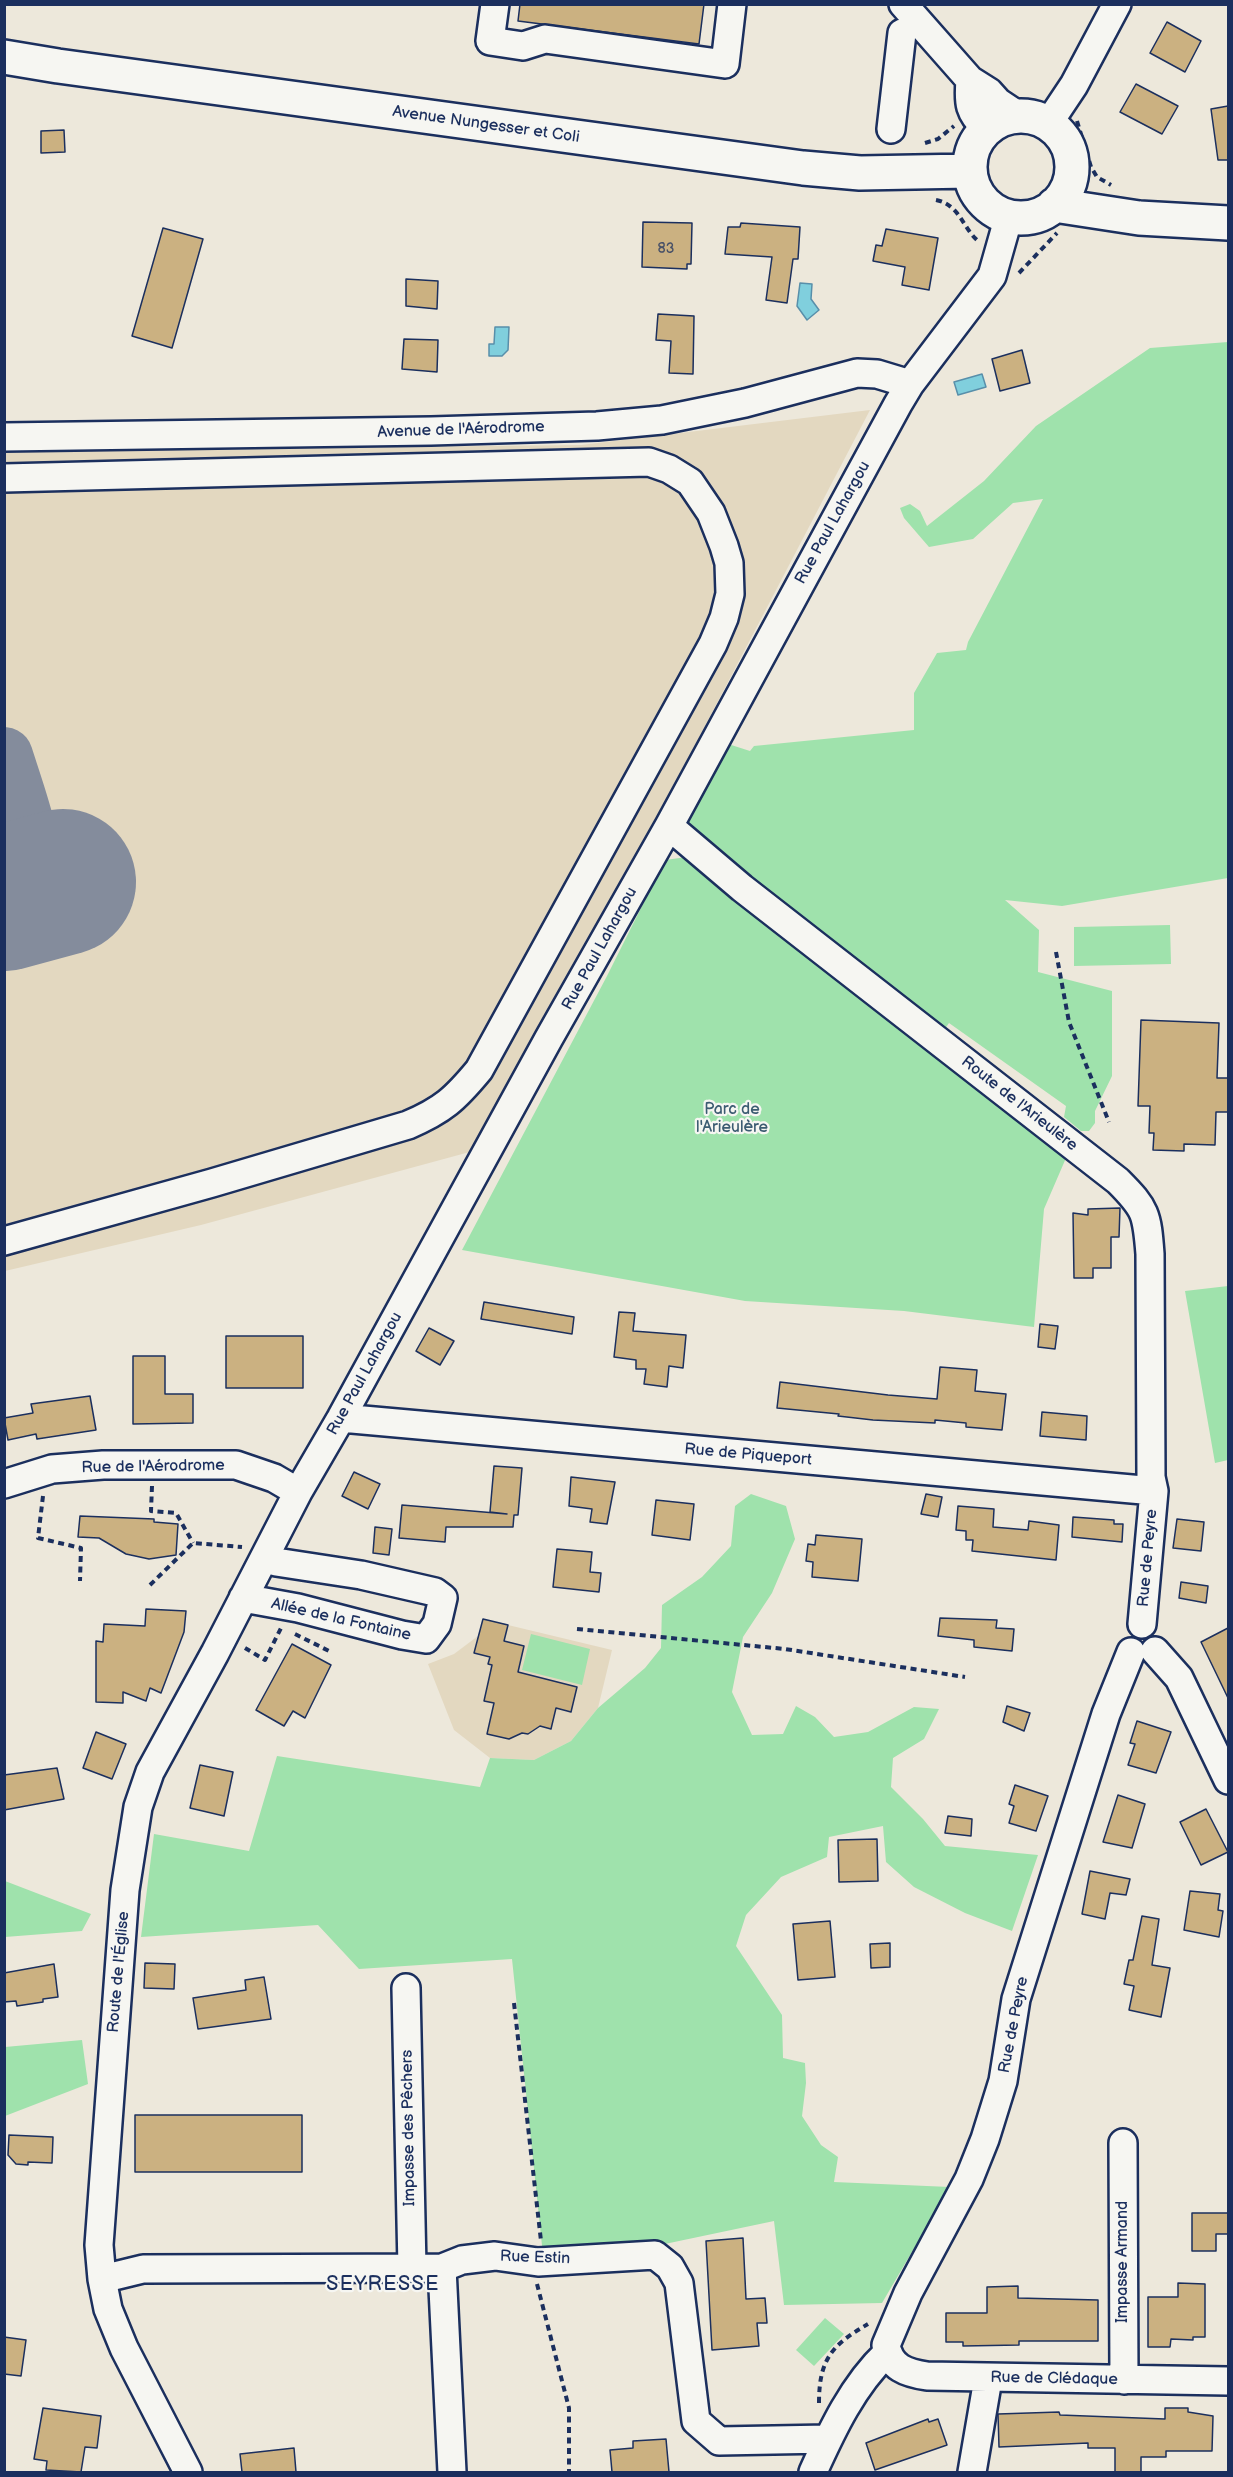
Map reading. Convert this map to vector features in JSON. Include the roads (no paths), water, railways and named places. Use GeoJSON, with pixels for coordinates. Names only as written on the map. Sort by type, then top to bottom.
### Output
{"type":"FeatureCollection","features":[{"type":"Feature","properties":{"kind":"main road","name":"Avenue Nungesser et Coli"},"geometry":{"type":"LineString","coordinates":[[4,57],[803,168],[860,173],[969,171]]}},
{"type":"Feature","properties":{"kind":"main road"},"geometry":{"type":"LineString","coordinates":[[1059,217],[1071,174],[1071,160],[1060,133],[1048,119],[1001,119],[986,129],[976,141],[970,157],[969,171],[974,188],[982,201],[994,211],[1026,218],[1043,213],[1059,217],[1184,219],[1228,223]]}},
{"type":"Feature","properties":{"kind":"main road"},"geometry":{"type":"LineString","coordinates":[[1071,174],[1096,191],[1126,204],[1184,219]]}},
{"type":"Feature","properties":{"kind":"street"},"geometry":{"type":"LineString","coordinates":[[495,4],[490,41],[523,46],[545,39],[725,64],[732,8]]}},
{"type":"Feature","properties":{"kind":"street"},"geometry":{"type":"LineString","coordinates":[[903,4],[970,80],[989,92],[998,102],[1048,119],[1074,85],[1117,4]]}},
{"type":"Feature","properties":{"kind":"street"},"geometry":{"type":"LineString","coordinates":[[891,129],[902,33]]}},
{"type":"Feature","properties":{"kind":"street"},"geometry":{"type":"LineString","coordinates":[[970,80],[968,101],[974,117],[986,129]]}},
{"type":"Feature","properties":{"kind":"street","name":"Rue Paul Lahargou"},"geometry":{"type":"LineString","coordinates":[[298,1492],[669,826],[904,394],[992,276],[1009,216]]}},
{"type":"Feature","properties":{"kind":"street","name":"Avenue de l'Aérodrome"},"geometry":{"type":"LineString","coordinates":[[4,437],[431,432],[597,426],[662,420],[745,404],[857,373],[877,374],[904,394]]}},
{"type":"Feature","properties":{"kind":"street"},"geometry":{"type":"LineString","coordinates":[[4,478],[649,462],[669,469],[690,482],[711,513],[729,563],[730,594],[724,618],[713,644],[478,1070],[460,1093],[437,1113],[408,1125],[4,1241]]}},
{"type":"Feature","properties":{"kind":"street","name":"Route de l'Arieulère"},"geometry":{"type":"LineString","coordinates":[[669,826],[742,888],[1118,1181],[1141,1204],[1148,1220],[1150,1254],[1151,1477],[1154,1491]]}},
{"type":"Feature","properties":{"kind":"street","name":"Rue de Piqueport"},"geometry":{"type":"LineString","coordinates":[[341,1418],[1154,1491]]}},
{"type":"Feature","properties":{"kind":"street","name":"Rue de l'Aérodrome"},"geometry":{"type":"LineString","coordinates":[[4,1484],[46,1471],[103,1466],[236,1466],[274,1478],[298,1492]]}},
{"type":"Feature","properties":{"kind":"street","name":"Rue de Peyre"},"geometry":{"type":"LineString","coordinates":[[887,2353],[886,2345],[898,2316],[969,2179],[985,2139],[1003,2081],[1016,1999],[1106,1714],[1143,1652],[1127,1638],[1135,1626],[1142,1624],[1154,1491]]}},
{"type":"Feature","properties":{"kind":"street","name":"Route de l'Église"},"geometry":{"type":"LineString","coordinates":[[188,2472],[124,2348],[108,2309],[102,2279],[99,2245],[101,2207],[127,1880],[138,1807],[150,1772],[298,1492]]}},
{"type":"Feature","properties":{"kind":"street","name":"Allée de la Fontaine"},"geometry":{"type":"LineString","coordinates":[[243,1598],[298,1608],[426,1639],[437,1624],[443,1598],[435,1592],[361,1575],[276,1562],[266,1555]]}},
{"type":"Feature","properties":{"kind":"street"},"geometry":{"type":"LineString","coordinates":[[1143,1652],[1179,1678],[1228,1780]]}},
{"type":"Feature","properties":{"kind":"street","name":"Impasse des Pêchers"},"geometry":{"type":"LineString","coordinates":[[406,1988],[412,2268]]}},
{"type":"Feature","properties":{"kind":"street","name":"Impasse Armand"},"geometry":{"type":"LineString","coordinates":[[1123,2144],[1124,2380]]}},
{"type":"Feature","properties":{"kind":"street","name":"Rue Estin"},"geometry":{"type":"LineString","coordinates":[[102,2279],[142,2269],[442,2268],[462,2260],[495,2256],[538,2262],[655,2255],[670,2267],[679,2283],[696,2421],[719,2441],[828,2439]]}},
{"type":"Feature","properties":{"kind":"street"},"geometry":{"type":"LineString","coordinates":[[442,2268],[452,2472]]}},
{"type":"Feature","properties":{"kind":"street"},"geometry":{"type":"LineString","coordinates":[[813,2472],[828,2439],[853,2395],[887,2353]]}},
{"type":"Feature","properties":{"kind":"street","name":"Rue de Clédaque"},"geometry":{"type":"LineString","coordinates":[[887,2353],[897,2367],[908,2373],[927,2376],[988,2379],[1228,2381]]}},
{"type":"Feature","properties":{"kind":"street"},"geometry":{"type":"LineString","coordinates":[[972,2472],[988,2379]]}},
{"type":"Feature","properties":{"kind":"water"},"geometry":{"type":"Polygon","coordinates":[[[800,283],[812,284],[811,299],[819,310],[807,320],[797,306],[800,283]]]}},
{"type":"Feature","properties":{"kind":"water"},"geometry":{"type":"Polygon","coordinates":[[[495,327],[509,327],[508,350],[502,356],[489,356],[489,344],[494,344],[495,327]]]}},
{"type":"Feature","properties":{"kind":"water"},"geometry":{"type":"Polygon","coordinates":[[[982,374],[986,387],[958,395],[954,382],[982,374]]]}},
{"type":"Feature","properties":{"kind":"district","name":"SEYRESSE"},"geometry":{"type":"Point","coordinates":[383,2285]}},
{"type":"Feature","properties":{"kind":"park label","name":"Parc de l'Arieulère"},"geometry":{"type":"Point","coordinates":[732,1119]}}]}
